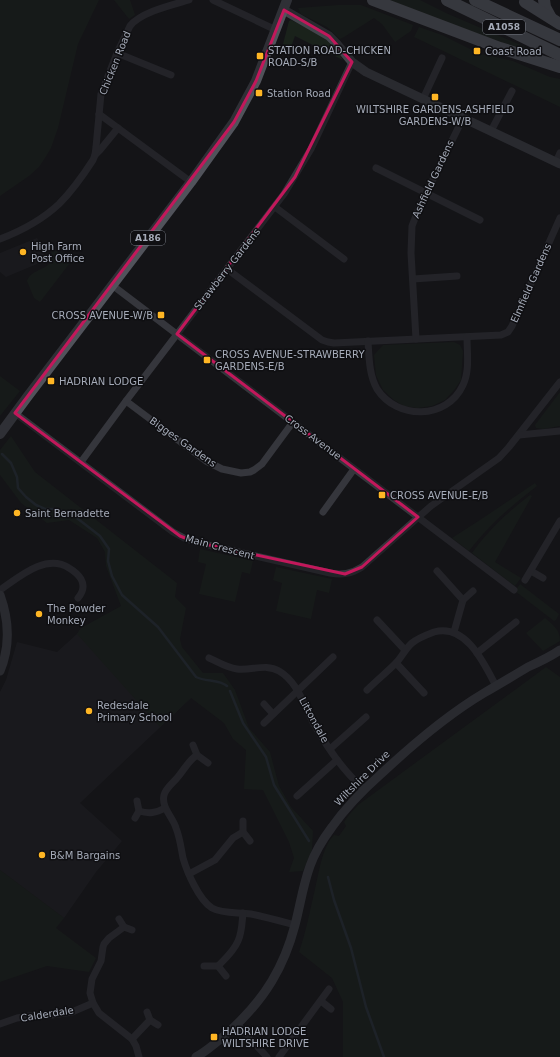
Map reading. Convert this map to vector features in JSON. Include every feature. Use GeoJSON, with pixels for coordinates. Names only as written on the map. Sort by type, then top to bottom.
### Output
{"type":"FeatureCollection","features":[{"type":"Feature","properties":{"kind":"highway"},"geometry":{"type":"LineString","coordinates":[[373,0],[500,48],[560,68]]}},
{"type":"Feature","properties":{"kind":"highway","name":"A1058"},"geometry":{"type":"LineString","coordinates":[[447,0],[560,55]]}},
{"type":"Feature","properties":{"kind":"highway","name":"A1058"},"geometry":{"type":"LineString","coordinates":[[475,0],[560,40]]}},
{"type":"Feature","properties":{"kind":"highway"},"geometry":{"type":"LineString","coordinates":[[544,0],[546,11],[556,21]]}},
{"type":"Feature","properties":{"kind":"highway"},"geometry":{"type":"LineString","coordinates":[[526,1],[556,21]]}},
{"type":"Feature","properties":{"kind":"main road","name":"A186"},"geometry":{"type":"LineString","coordinates":[[0,434],[191,182],[234,122],[256,81],[286,5]]}},
{"type":"Feature","properties":{"kind":"street","name":"Chicken Road"},"geometry":{"type":"LineString","coordinates":[[0,238],[13,234],[59,204],[87,168],[95,155],[101,94],[117,53],[127,31],[133,22],[166,3],[189,0]]}},
{"type":"Feature","properties":{"kind":"street"},"geometry":{"type":"LineString","coordinates":[[213,0],[276,30]]}},
{"type":"Feature","properties":{"kind":"street"},"geometry":{"type":"LineString","coordinates":[[286,5],[329,36],[352,62],[366,72],[558,163],[560,153]]}},
{"type":"Feature","properties":{"kind":"street"},"geometry":{"type":"LineString","coordinates":[[117,53],[171,75]]}},
{"type":"Feature","properties":{"kind":"street"},"geometry":{"type":"LineString","coordinates":[[423,99],[442,58]]}},
{"type":"Feature","properties":{"kind":"street","name":"Strawberry Gardens"},"geometry":{"type":"LineString","coordinates":[[80,462],[275,207],[295,177],[311,148],[352,62]]}},
{"type":"Feature","properties":{"kind":"street"},"geometry":{"type":"LineString","coordinates":[[491,131],[512,91]]}},
{"type":"Feature","properties":{"kind":"street"},"geometry":{"type":"LineString","coordinates":[[99,114],[191,182]]}},
{"type":"Feature","properties":{"kind":"street","name":"Ashfield Gardens"},"geometry":{"type":"LineString","coordinates":[[416,339],[410,245],[412,226],[414,218],[463,118]]}},
{"type":"Feature","properties":{"kind":"street"},"geometry":{"type":"LineString","coordinates":[[95,155],[118,128]]}},
{"type":"Feature","properties":{"kind":"street"},"geometry":{"type":"LineString","coordinates":[[376,168],[480,220]]}},
{"type":"Feature","properties":{"kind":"street"},"geometry":{"type":"LineString","coordinates":[[275,207],[344,259]]}},
{"type":"Feature","properties":{"kind":"street","name":"Elmfield Gardens"},"geometry":{"type":"LineString","coordinates":[[227,269],[322,340],[331,343],[501,335],[505,334],[510,329],[560,218]]}},
{"type":"Feature","properties":{"kind":"street"},"geometry":{"type":"LineString","coordinates":[[413,279],[457,276]]}},
{"type":"Feature","properties":{"kind":"street","name":"Cross Avenue"},"geometry":{"type":"LineString","coordinates":[[112,285],[514,590]]}},
{"type":"Feature","properties":{"kind":"street"},"geometry":{"type":"LineString","coordinates":[[368,341],[372,376],[377,389],[392,404],[407,411],[417,412],[428,411],[443,406],[452,400],[459,391],[467,373],[467,337]]}},
{"type":"Feature","properties":{"kind":"street","name":"Main Crescent"},"geometry":{"type":"LineString","coordinates":[[15,413],[173,532],[184,538],[195,542],[330,573],[345,574],[357,570],[436,502],[494,463],[519,435],[560,382]]}},
{"type":"Feature","properties":{"kind":"street","name":"Bigges Gardens"},"geometry":{"type":"LineString","coordinates":[[126,401],[206,461],[222,469],[241,473],[254,470],[262,464],[293,422]]}},
{"type":"Feature","properties":{"kind":"street"},"geometry":{"type":"LineString","coordinates":[[519,435],[560,432]]}},
{"type":"Feature","properties":{"kind":"street"},"geometry":{"type":"LineString","coordinates":[[323,512],[354,468]]}},
{"type":"Feature","properties":{"kind":"street"},"geometry":{"type":"LineString","coordinates":[[525,580],[560,521]]}},
{"type":"Feature","properties":{"kind":"street"},"geometry":{"type":"LineString","coordinates":[[0,590],[30,570],[45,564],[53,563],[66,566],[80,578],[83,583],[83,591],[78,598]]}},
{"type":"Feature","properties":{"kind":"street"},"geometry":{"type":"LineString","coordinates":[[438,571],[463,600]]}},
{"type":"Feature","properties":{"kind":"street"},"geometry":{"type":"LineString","coordinates":[[531,571],[543,578]]}},
{"type":"Feature","properties":{"kind":"street"},"geometry":{"type":"LineString","coordinates":[[454,632],[463,600],[473,591]]}},
{"type":"Feature","properties":{"kind":"street"},"geometry":{"type":"LineString","coordinates":[[0,595],[4,608],[7,635],[6,653],[0,671]]}},
{"type":"Feature","properties":{"kind":"street"},"geometry":{"type":"LineString","coordinates":[[377,620],[405,650]]}},
{"type":"Feature","properties":{"kind":"street"},"geometry":{"type":"LineString","coordinates":[[477,653],[516,622]]}},
{"type":"Feature","properties":{"kind":"street"},"geometry":{"type":"LineString","coordinates":[[367,690],[396,663],[405,650],[417,639],[443,631],[454,632],[466,641],[477,653],[496,686]]}},
{"type":"Feature","properties":{"kind":"street","name":"Wiltshire Drive"},"geometry":{"type":"LineString","coordinates":[[196,1057],[223,1038],[255,1005],[270,985],[285,955],[295,925],[310,866],[318,850],[341,814],[364,789],[405,752],[467,704],[560,650]]}},
{"type":"Feature","properties":{"kind":"street","name":"Littondale"},"geometry":{"type":"LineString","coordinates":[[264,723],[333,657]]}},
{"type":"Feature","properties":{"kind":"street","name":"Littondale"},"geometry":{"type":"LineString","coordinates":[[209,658],[236,669],[266,667],[279,671],[288,679],[297,691],[315,725],[337,760],[350,776],[364,789]]}},
{"type":"Feature","properties":{"kind":"street"},"geometry":{"type":"LineString","coordinates":[[396,663],[424,693]]}},
{"type":"Feature","properties":{"kind":"street"},"geometry":{"type":"LineString","coordinates":[[264,704],[273,714]]}},
{"type":"Feature","properties":{"kind":"street","name":"Littondale"},"geometry":{"type":"LineString","coordinates":[[330,749],[366,717]]}},
{"type":"Feature","properties":{"kind":"street"},"geometry":{"type":"LineString","coordinates":[[193,745],[197,755],[208,763]]}},
{"type":"Feature","properties":{"kind":"street"},"geometry":{"type":"LineString","coordinates":[[197,755],[190,761],[165,792],[164,800],[165,808],[176,828],[189,874],[202,898],[208,905],[220,911],[252,914],[295,925]]}},
{"type":"Feature","properties":{"kind":"street"},"geometry":{"type":"LineString","coordinates":[[297,796],[337,760]]}},
{"type":"Feature","properties":{"kind":"street"},"geometry":{"type":"LineString","coordinates":[[135,818],[139,811],[137,800]]}},
{"type":"Feature","properties":{"kind":"street"},"geometry":{"type":"LineString","coordinates":[[139,811],[154,813],[165,808]]}},
{"type":"Feature","properties":{"kind":"street"},"geometry":{"type":"LineString","coordinates":[[243,821],[243,832],[250,841]]}},
{"type":"Feature","properties":{"kind":"street"},"geometry":{"type":"LineString","coordinates":[[189,874],[215,860],[233,838],[243,832]]}},
{"type":"Feature","properties":{"kind":"street"},"geometry":{"type":"LineString","coordinates":[[204,966],[218,966],[233,950],[238,941],[243,913]]}},
{"type":"Feature","properties":{"kind":"street"},"geometry":{"type":"LineString","coordinates":[[119,919],[124,928],[132,930]]}},
{"type":"Feature","properties":{"kind":"street"},"geometry":{"type":"LineString","coordinates":[[124,928],[109,938],[103,947],[101,961],[90,984],[90,993],[96,1010],[132,1039],[139,1057]]}},
{"type":"Feature","properties":{"kind":"street"},"geometry":{"type":"LineString","coordinates":[[218,966],[226,976]]}},
{"type":"Feature","properties":{"kind":"street"},"geometry":{"type":"LineString","coordinates":[[279,1057],[329,989]]}},
{"type":"Feature","properties":{"kind":"street"},"geometry":{"type":"LineString","coordinates":[[321,1001],[331,1009]]}},
{"type":"Feature","properties":{"kind":"street","name":"Calderdale"},"geometry":{"type":"LineString","coordinates":[[0,1024],[17,1018],[72,1012],[93,1003]]}},
{"type":"Feature","properties":{"kind":"street"},"geometry":{"type":"LineString","coordinates":[[147,1012],[150,1020],[158,1025]]}},
{"type":"Feature","properties":{"kind":"street"},"geometry":{"type":"LineString","coordinates":[[132,1039],[150,1020]]}},
{"type":"Feature","properties":{"kind":"street"},"geometry":{"type":"LineString","coordinates":[[237,1024],[267,1057]]}},
{"type":"Feature","properties":{"kind":"highlighted area"},"geometry":{"type":"Polygon","coordinates":[[[284,10],[329,36],[352,62],[295,177],[177,334],[418,517],[362,567],[345,574],[195,542],[180,536],[15,413],[234,122],[256,81],[284,10]]]}},
{"type":"Feature","properties":{"kind":"shaded area"},"geometry":{"type":"Polygon","coordinates":[[[0,0],[99,0],[78,44],[58,128],[51,148],[39,167],[29,176],[0,196],[0,0]]]}},
{"type":"Feature","properties":{"kind":"shaded area"},"geometry":{"type":"Polygon","coordinates":[[[114,0],[130,0],[135,15],[129,19],[114,0]]]}},
{"type":"Feature","properties":{"kind":"shaded area"},"geometry":{"type":"Polygon","coordinates":[[[384,0],[420,0],[446,13],[530,49],[529,53],[384,0]]]}},
{"type":"Feature","properties":{"kind":"shaded area"},"geometry":{"type":"Polygon","coordinates":[[[361,5],[413,25],[411,31],[395,42],[382,24],[374,18],[340,39],[327,27],[301,14],[298,8],[361,5]]]}},
{"type":"Feature","properties":{"kind":"shaded area"},"geometry":{"type":"Polygon","coordinates":[[[291,20],[324,36],[333,45],[343,60],[295,36],[291,47],[283,44],[289,21],[291,20]]]}},
{"type":"Feature","properties":{"kind":"shaded area"},"geometry":{"type":"Polygon","coordinates":[[[419,27],[442,35],[475,53],[513,61],[550,77],[560,79],[560,107],[414,37],[419,27]]]}},
{"type":"Feature","properties":{"kind":"shaded area"},"geometry":{"type":"Polygon","coordinates":[[[37,238],[45,253],[37,264],[6,277],[0,272],[0,253],[37,238]]]}},
{"type":"Feature","properties":{"kind":"shaded area"},"geometry":{"type":"Polygon","coordinates":[[[53,250],[69,255],[73,259],[40,302],[34,298],[27,281],[34,273],[47,266],[52,258],[51,251],[53,250]]]}},
{"type":"Feature","properties":{"kind":"shaded area"},"geometry":{"type":"Polygon","coordinates":[[[454,342],[460,345],[463,351],[461,380],[445,400],[432,406],[417,408],[404,406],[394,400],[383,390],[376,375],[374,355],[383,345],[454,342]]]}},
{"type":"Feature","properties":{"kind":"shaded area"},"geometry":{"type":"Polygon","coordinates":[[[0,376],[20,391],[0,416],[0,376]]]}},
{"type":"Feature","properties":{"kind":"shaded area"},"geometry":{"type":"Polygon","coordinates":[[[560,392],[560,426],[543,429],[536,428],[535,425],[560,392]]]}},
{"type":"Feature","properties":{"kind":"shaded area"},"geometry":{"type":"Polygon","coordinates":[[[11,436],[35,472],[177,583],[175,597],[186,608],[180,639],[182,647],[203,673],[223,673],[235,690],[249,728],[270,752],[279,786],[291,807],[313,831],[312,850],[303,871],[289,872],[294,858],[289,842],[263,790],[244,789],[246,750],[233,739],[224,723],[191,698],[160,727],[77,634],[81,628],[121,606],[106,566],[105,552],[97,538],[69,520],[47,523],[21,503],[0,475],[0,450],[11,436]]]}},
{"type":"Feature","properties":{"kind":"shaded area"},"geometry":{"type":"Polygon","coordinates":[[[535,483],[537,486],[501,516],[469,551],[452,538],[483,518],[535,483]]]}},
{"type":"Feature","properties":{"kind":"shaded area"},"geometry":{"type":"Polygon","coordinates":[[[530,495],[532,496],[495,562],[521,578],[515,586],[472,553],[485,536],[499,522],[530,495]]]}},
{"type":"Feature","properties":{"kind":"shaded area"},"geometry":{"type":"Polygon","coordinates":[[[200,549],[253,561],[250,574],[242,572],[235,602],[199,594],[206,564],[198,562],[200,549]]]}},
{"type":"Feature","properties":{"kind":"shaded area"},"geometry":{"type":"Polygon","coordinates":[[[276,567],[332,579],[329,593],[317,590],[311,619],[276,611],[282,583],[273,580],[276,567]]]}},
{"type":"Feature","properties":{"kind":"shaded area"},"geometry":{"type":"Polygon","coordinates":[[[520,584],[559,614],[556,620],[554,621],[515,591],[520,584]]]}},
{"type":"Feature","properties":{"kind":"shaded area"},"geometry":{"type":"Polygon","coordinates":[[[545,618],[559,633],[560,641],[543,651],[526,633],[545,618]]]}},
{"type":"Feature","properties":{"kind":"shaded area","name":"Redesdale Primary School"},"geometry":{"type":"Polygon","coordinates":[[[81,628],[191,698],[80,803],[122,841],[96,872],[64,918],[0,870],[0,692],[6,680],[17,642],[57,652],[77,634],[81,628]]]}},
{"type":"Feature","properties":{"kind":"shaded area"},"geometry":{"type":"Polygon","coordinates":[[[546,667],[560,677],[560,1057],[343,1057],[343,1002],[332,978],[299,952],[306,929],[322,860],[330,840],[334,835],[339,836],[346,826],[344,822],[358,805],[546,667]]]}},
{"type":"Feature","properties":{"kind":"shaded area"},"geometry":{"type":"Polygon","coordinates":[[[0,870],[64,918],[56,928],[96,958],[89,972],[47,966],[0,982],[0,870]]]}},
{"type":"Feature","properties":{"kind":"waterway"},"geometry":{"type":"LineString","coordinates":[[2,454],[11,463],[17,477],[18,488],[26,497],[36,505],[45,509],[56,509],[73,515],[100,536],[109,549],[108,561],[112,576],[122,595],[158,627],[196,677],[204,680],[220,682],[227,686]]}},
{"type":"Feature","properties":{"kind":"waterway"},"geometry":{"type":"LineString","coordinates":[[230,691],[243,723],[266,757],[274,785],[309,841]]}},
{"type":"Feature","properties":{"kind":"waterway"},"geometry":{"type":"LineString","coordinates":[[328,877],[334,900],[351,948],[366,1007],[384,1057]]}},
{"type":"Feature","properties":{"kind":"place","name":"Coast Road"},"geometry":{"type":"Point","coordinates":[477,51]}},
{"type":"Feature","properties":{"kind":"place","name":"STATION ROAD-CHICKEN ROAD-S/B"},"geometry":{"type":"Point","coordinates":[260,56]}},
{"type":"Feature","properties":{"kind":"place","name":"Station Road"},"geometry":{"type":"Point","coordinates":[259,93]}},
{"type":"Feature","properties":{"kind":"place","name":"WILTSHIRE GARDENS-ASHFIELD GARDENS-W/B"},"geometry":{"type":"Point","coordinates":[435,97]}},
{"type":"Feature","properties":{"kind":"place","name":"High Farm Post Office"},"geometry":{"type":"Point","coordinates":[23,252]}},
{"type":"Feature","properties":{"kind":"place","name":"CROSS AVENUE-W/B"},"geometry":{"type":"Point","coordinates":[161,315]}},
{"type":"Feature","properties":{"kind":"place","name":"CROSS AVENUE-STRAWBERRY GARDENS-E/B"},"geometry":{"type":"Point","coordinates":[207,360]}},
{"type":"Feature","properties":{"kind":"place","name":"HADRIAN LODGE"},"geometry":{"type":"Point","coordinates":[51,381]}},
{"type":"Feature","properties":{"kind":"place","name":"CROSS AVENUE-E/B"},"geometry":{"type":"Point","coordinates":[382,495]}},
{"type":"Feature","properties":{"kind":"place","name":"Saint Bernadette"},"geometry":{"type":"Point","coordinates":[17,513]}},
{"type":"Feature","properties":{"kind":"place","name":"The Powder Monkey"},"geometry":{"type":"Point","coordinates":[39,614]}},
{"type":"Feature","properties":{"kind":"place","name":"Redesdale Primary School"},"geometry":{"type":"Point","coordinates":[89,711]}},
{"type":"Feature","properties":{"kind":"place","name":"B&M Bargains"},"geometry":{"type":"Point","coordinates":[42,855]}},
{"type":"Feature","properties":{"kind":"place","name":"HADRIAN LODGE WILTSHIRE DRIVE"},"geometry":{"type":"Point","coordinates":[214,1037]}}]}
